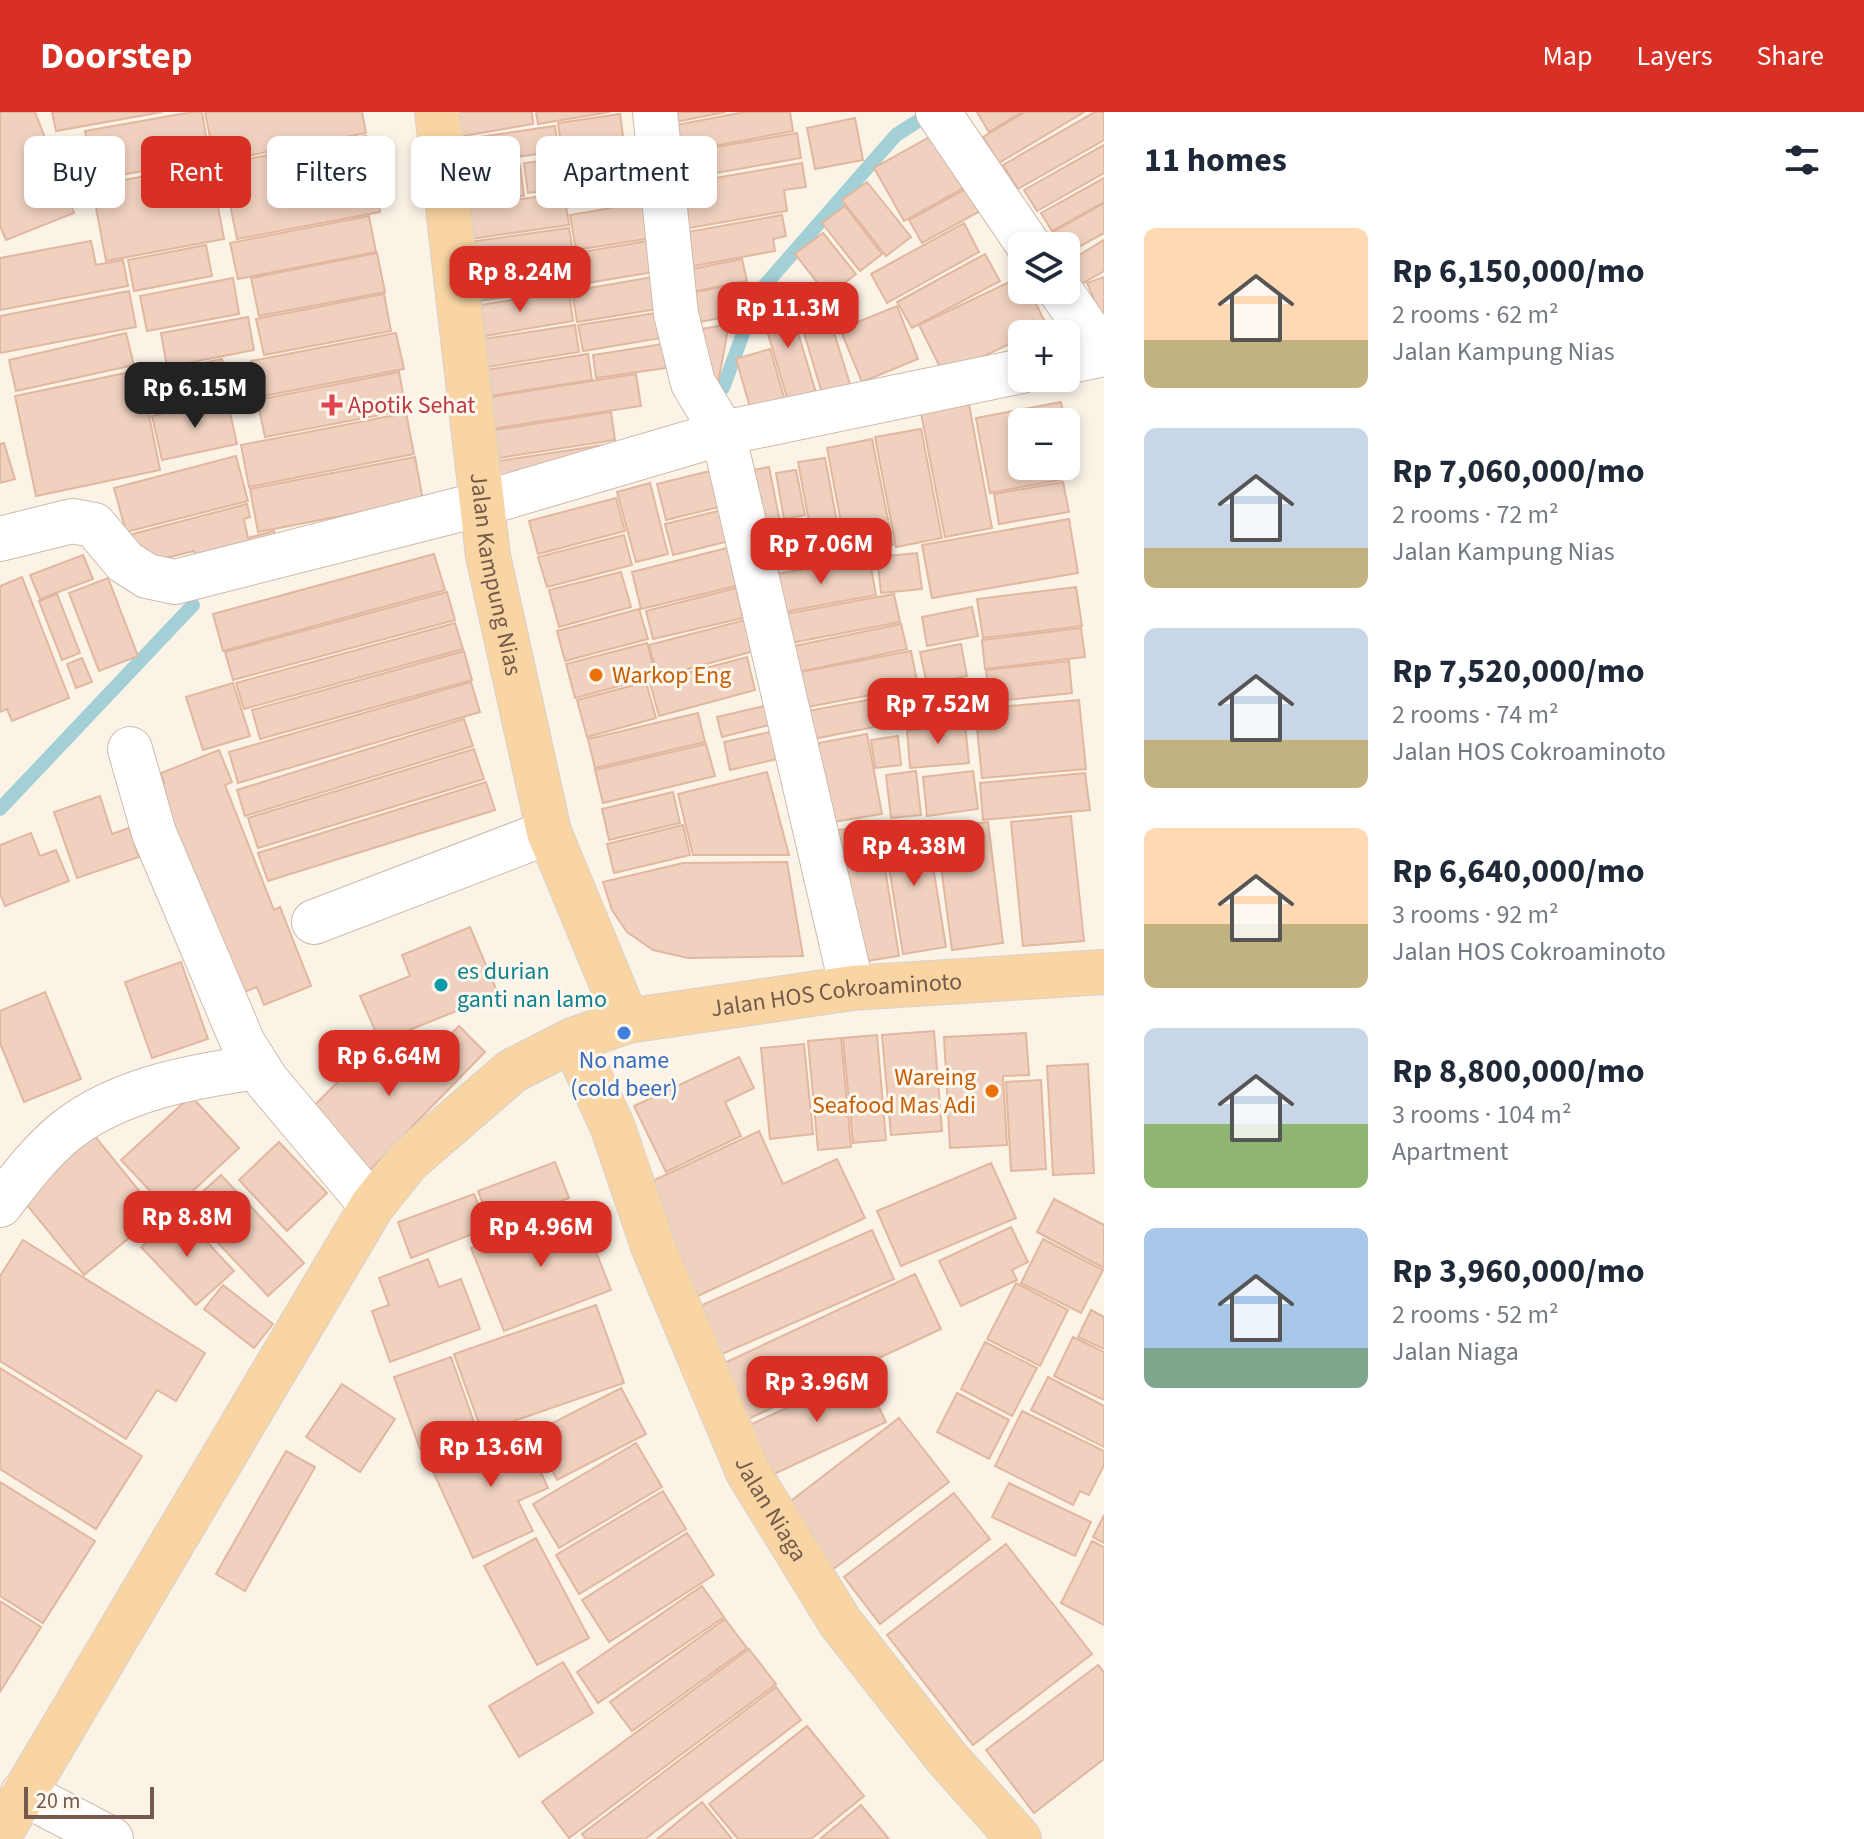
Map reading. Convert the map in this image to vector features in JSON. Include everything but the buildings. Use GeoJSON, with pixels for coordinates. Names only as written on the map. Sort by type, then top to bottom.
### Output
{"type":"FeatureCollection","features":[{"type":"Feature","properties":{"kind":"main road","name":"Jalan Kampung Nias"},"geometry":{"type":"LineString","coordinates":[[437,112],[471,417],[485,503],[488,556],[549,832],[627,1021]]}},
{"type":"Feature","properties":{"kind":"main road","name":"Jalan HOS Cokroaminoto"},"geometry":{"type":"LineString","coordinates":[[0,1834],[372,1206],[408,1161],[512,1071],[573,1040],[627,1021],[852,988],[1104,972]]}},
{"type":"Feature","properties":{"kind":"main road","name":"Jalan Niaga"},"geometry":{"type":"LineString","coordinates":[[573,1040],[613,1128],[653,1246],[748,1472],[840,1622],[946,1757],[1019,1839]]}},
{"type":"Feature","properties":{"kind":"street"},"geometry":{"type":"LineString","coordinates":[[655,112],[676,314],[693,383],[723,433],[852,988]]}},
{"type":"Feature","properties":{"kind":"street"},"geometry":{"type":"LineString","coordinates":[[946,124],[1019,232]]}},
{"type":"Feature","properties":{"kind":"street"},"geometry":{"type":"LineString","coordinates":[[1070,304],[1104,354],[1080,359]]}},
{"type":"Feature","properties":{"kind":"street"},"geometry":{"type":"LineString","coordinates":[[0,539],[72,521],[94,525],[125,562],[147,576],[175,582],[485,503],[723,433],[1008,374]]}},
{"type":"Feature","properties":{"kind":"street"},"geometry":{"type":"LineString","coordinates":[[130,749],[154,833],[231,1016],[258,1067],[372,1206]]}},
{"type":"Feature","properties":{"kind":"street"},"geometry":{"type":"LineString","coordinates":[[314,922],[549,832]]}},
{"type":"Feature","properties":{"kind":"street"},"geometry":{"type":"LineString","coordinates":[[0,1205],[33,1162],[67,1131],[98,1111],[193,1076],[258,1067]]}},
{"type":"Feature","properties":{"kind":"street"},"geometry":{"type":"LineString","coordinates":[[23,1793],[111,1839]]}},
{"type":"Feature","properties":{"kind":"waterway"},"geometry":{"type":"LineString","coordinates":[[723,388],[758,293],[896,135],[932,112]]}},
{"type":"Feature","properties":{"kind":"waterway"},"geometry":{"type":"LineString","coordinates":[[0,809],[193,605]]}},
{"type":"Feature","properties":{"kind":"place","name":"Apotik Sehat"},"geometry":{"type":"Point","coordinates":[332,405]}},
{"type":"Feature","properties":{"kind":"place","name":"Warkop Eng"},"geometry":{"type":"Point","coordinates":[596,675]}},
{"type":"Feature","properties":{"kind":"place","name":"es durian ganti nan lamo"},"geometry":{"type":"Point","coordinates":[441,985]}},
{"type":"Feature","properties":{"kind":"place","name":"No name (cold beer)"},"geometry":{"type":"Point","coordinates":[624,1033]}},
{"type":"Feature","properties":{"kind":"place","name":"Wareing Seafood Mas Adi"},"geometry":{"type":"Point","coordinates":[992,1091]}}]}
